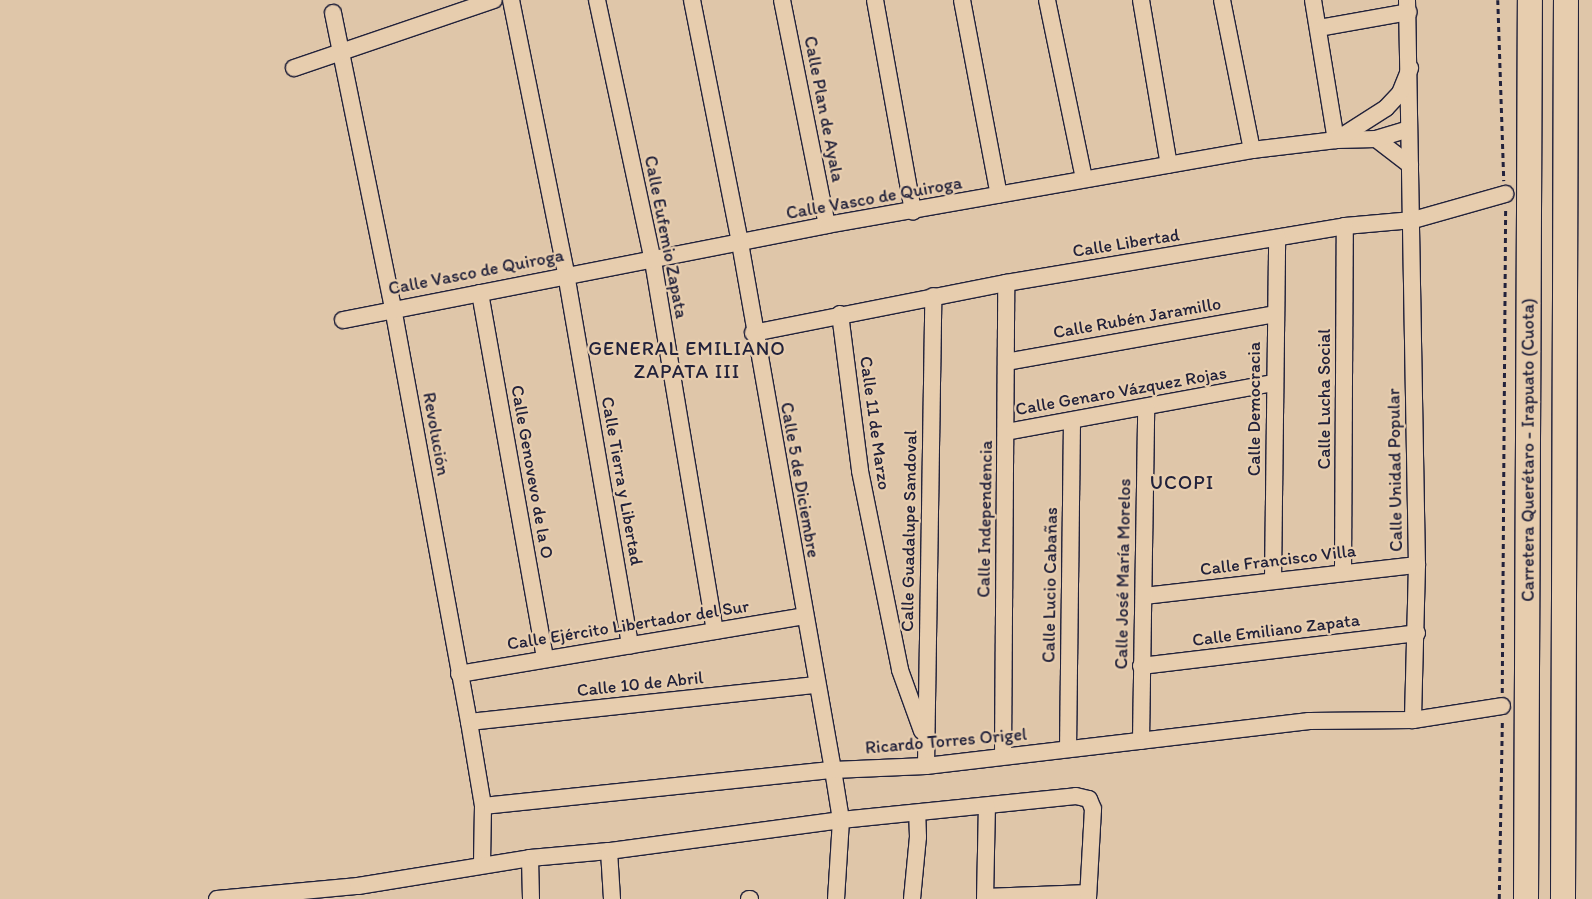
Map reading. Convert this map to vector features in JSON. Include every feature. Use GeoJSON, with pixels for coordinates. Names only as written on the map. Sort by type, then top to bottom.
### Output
{"type":"FeatureCollection","features":[{"type":"Feature","properties":{"kind":"highway","name":"Carretera Querétaro - Irapuato (Cuota)"},"geometry":{"type":"LineString","coordinates":[[1526,899],[1530,0]]}},
{"type":"Feature","properties":{"kind":"highway","name":"Carretera Querétaro - Irapuato (Cuota)"},"geometry":{"type":"LineString","coordinates":[[1563,899],[1566,0]]}},
{"type":"Feature","properties":{"kind":"street"},"geometry":{"type":"LineString","coordinates":[[294,68],[494,0]]}},
{"type":"Feature","properties":{"kind":"street","name":"Calle Tierra y Libertad"},"geometry":{"type":"LineString","coordinates":[[511,0],[566,274],[630,646]]}},
{"type":"Feature","properties":{"kind":"street","name":"Calle Eufemio Zapata"},"geometry":{"type":"LineString","coordinates":[[597,0],[652,261],[715,631]]}},
{"type":"Feature","properties":{"kind":"street","name":"Calle 5 de Diciembre"},"geometry":{"type":"LineString","coordinates":[[692,0],[740,243],[753,333],[833,770],[841,820],[836,899]]}},
{"type":"Feature","properties":{"kind":"street","name":"Calle Plan de Ayala"},"geometry":{"type":"LineString","coordinates":[[782,0],[827,225]]}},
{"type":"Feature","properties":{"kind":"street"},"geometry":{"type":"LineString","coordinates":[[875,0],[913,212]]}},
{"type":"Feature","properties":{"kind":"street"},"geometry":{"type":"LineString","coordinates":[[962,0],[999,195]]}},
{"type":"Feature","properties":{"kind":"street"},"geometry":{"type":"LineString","coordinates":[[1047,0],[1084,178]]}},
{"type":"Feature","properties":{"kind":"street"},"geometry":{"type":"LineString","coordinates":[[1141,0],[1170,165]]}},
{"type":"Feature","properties":{"kind":"street"},"geometry":{"type":"LineString","coordinates":[[1222,0],[1252,150]]}},
{"type":"Feature","properties":{"kind":"street"},"geometry":{"type":"LineString","coordinates":[[1313,0],[1336,140],[1376,139],[1408,129]]}},
{"type":"Feature","properties":{"kind":"street"},"geometry":{"type":"LineString","coordinates":[[1319,28],[1408,6]]}},
{"type":"Feature","properties":{"kind":"street","name":"Calle Unidad Popular"},"geometry":{"type":"LineString","coordinates":[[1408,6],[1410,68],[1408,129],[1413,220],[1417,565],[1417,633],[1413,720]]}},
{"type":"Feature","properties":{"kind":"street","name":"Revolución"},"geometry":{"type":"LineString","coordinates":[[333,13],[393,308],[469,722],[483,806],[482,865]]}},
{"type":"Feature","properties":{"kind":"street","name":"Calle Vasco de Quiroga"},"geometry":{"type":"LineString","coordinates":[[343,320],[393,308],[480,294],[566,274],[652,261],[827,225],[913,212],[1084,178],[1252,150],[1336,140],[1386,108],[1400,93],[1410,68]]}},
{"type":"Feature","properties":{"kind":"street"},"geometry":{"type":"LineString","coordinates":[[1376,139],[1410,165]]}},
{"type":"Feature","properties":{"kind":"street","name":"Calle Libertad"},"geometry":{"type":"LineString","coordinates":[[753,333],[840,314],[1006,283],[1345,226],[1413,220],[1505,194]]}},
{"type":"Feature","properties":{"kind":"street","name":"Calle Lucha Social"},"geometry":{"type":"LineString","coordinates":[[1343,572],[1345,226]]}},
{"type":"Feature","properties":{"kind":"street","name":"Calle Democracia"},"geometry":{"type":"LineString","coordinates":[[1273,580],[1273,383],[1277,238]]}},
{"type":"Feature","properties":{"kind":"street","name":"Calle Independencia"},"geometry":{"type":"LineString","coordinates":[[1003,755],[1006,283]]}},
{"type":"Feature","properties":{"kind":"street","name":"Calle Genovevo de la O"},"geometry":{"type":"LineString","coordinates":[[480,294],[545,658]]}},
{"type":"Feature","properties":{"kind":"street","name":"Calle Guadalupe Sandoval"},"geometry":{"type":"LineString","coordinates":[[926,766],[933,296]]}},
{"type":"Feature","properties":{"kind":"street","name":"Calle 11 de Marzo"},"geometry":{"type":"LineString","coordinates":[[840,314],[860,471],[900,670],[926,740]]}},
{"type":"Feature","properties":{"kind":"street","name":"Calle Rubén Jaramillo"},"geometry":{"type":"LineString","coordinates":[[1006,362],[1275,314]]}},
{"type":"Feature","properties":{"kind":"street","name":"Calle Genaro Vázquez Rojas"},"geometry":{"type":"LineString","coordinates":[[1006,432],[1146,408],[1273,383]]}},
{"type":"Feature","properties":{"kind":"street","name":"Calle José María Morelos"},"geometry":{"type":"LineString","coordinates":[[1141,740],[1146,408]]}},
{"type":"Feature","properties":{"kind":"street","name":"Calle Lucio Cabañas"},"geometry":{"type":"LineString","coordinates":[[1068,749],[1072,421]]}},
{"type":"Feature","properties":{"kind":"street","name":"Calle Francisco Villa"},"geometry":{"type":"LineString","coordinates":[[1144,596],[1417,565]]}},
{"type":"Feature","properties":{"kind":"street","name":"Calle Ejército Libertador del Sur"},"geometry":{"type":"LineString","coordinates":[[459,674],[545,658],[630,646],[804,616]]}},
{"type":"Feature","properties":{"kind":"street","name":"Calle Emiliano Zapata"},"geometry":{"type":"LineString","coordinates":[[1141,666],[1417,633]]}},
{"type":"Feature","properties":{"kind":"street","name":"Calle 10 de Abril"},"geometry":{"type":"LineString","coordinates":[[469,722],[816,685]]}},
{"type":"Feature","properties":{"kind":"street","name":"Ricardo Torres Origel"},"geometry":{"type":"LineString","coordinates":[[483,806],[833,770],[926,766],[1003,755],[1309,721],[1413,720],[1502,706]]}},
{"type":"Feature","properties":{"kind":"street"},"geometry":{"type":"LineString","coordinates":[[216,899],[358,892],[482,865],[530,858],[609,851],[841,820],[1076,796],[1089,799],[1093,810],[1088,896],[986,898],[987,806]]}},
{"type":"Feature","properties":{"kind":"street"},"geometry":{"type":"LineString","coordinates":[[912,899],[918,837],[917,813]]}},
{"type":"Feature","properties":{"kind":"street"},"geometry":{"type":"LineString","coordinates":[[609,851],[612,899]]}},
{"type":"Feature","properties":{"kind":"street"},"geometry":{"type":"LineString","coordinates":[[530,858],[531,899]]}},
{"type":"Feature","properties":{"kind":"path"},"geometry":{"type":"LineString","coordinates":[[1498,0],[1505,194],[1499,899]]}},
{"type":"Feature","properties":{"kind":"district","name":"GENERAL EMILIANO ZAPATA III"},"geometry":{"type":"Point","coordinates":[687,360]}},
{"type":"Feature","properties":{"kind":"district","name":"UCOPI"},"geometry":{"type":"Point","coordinates":[1182,482]}}]}
